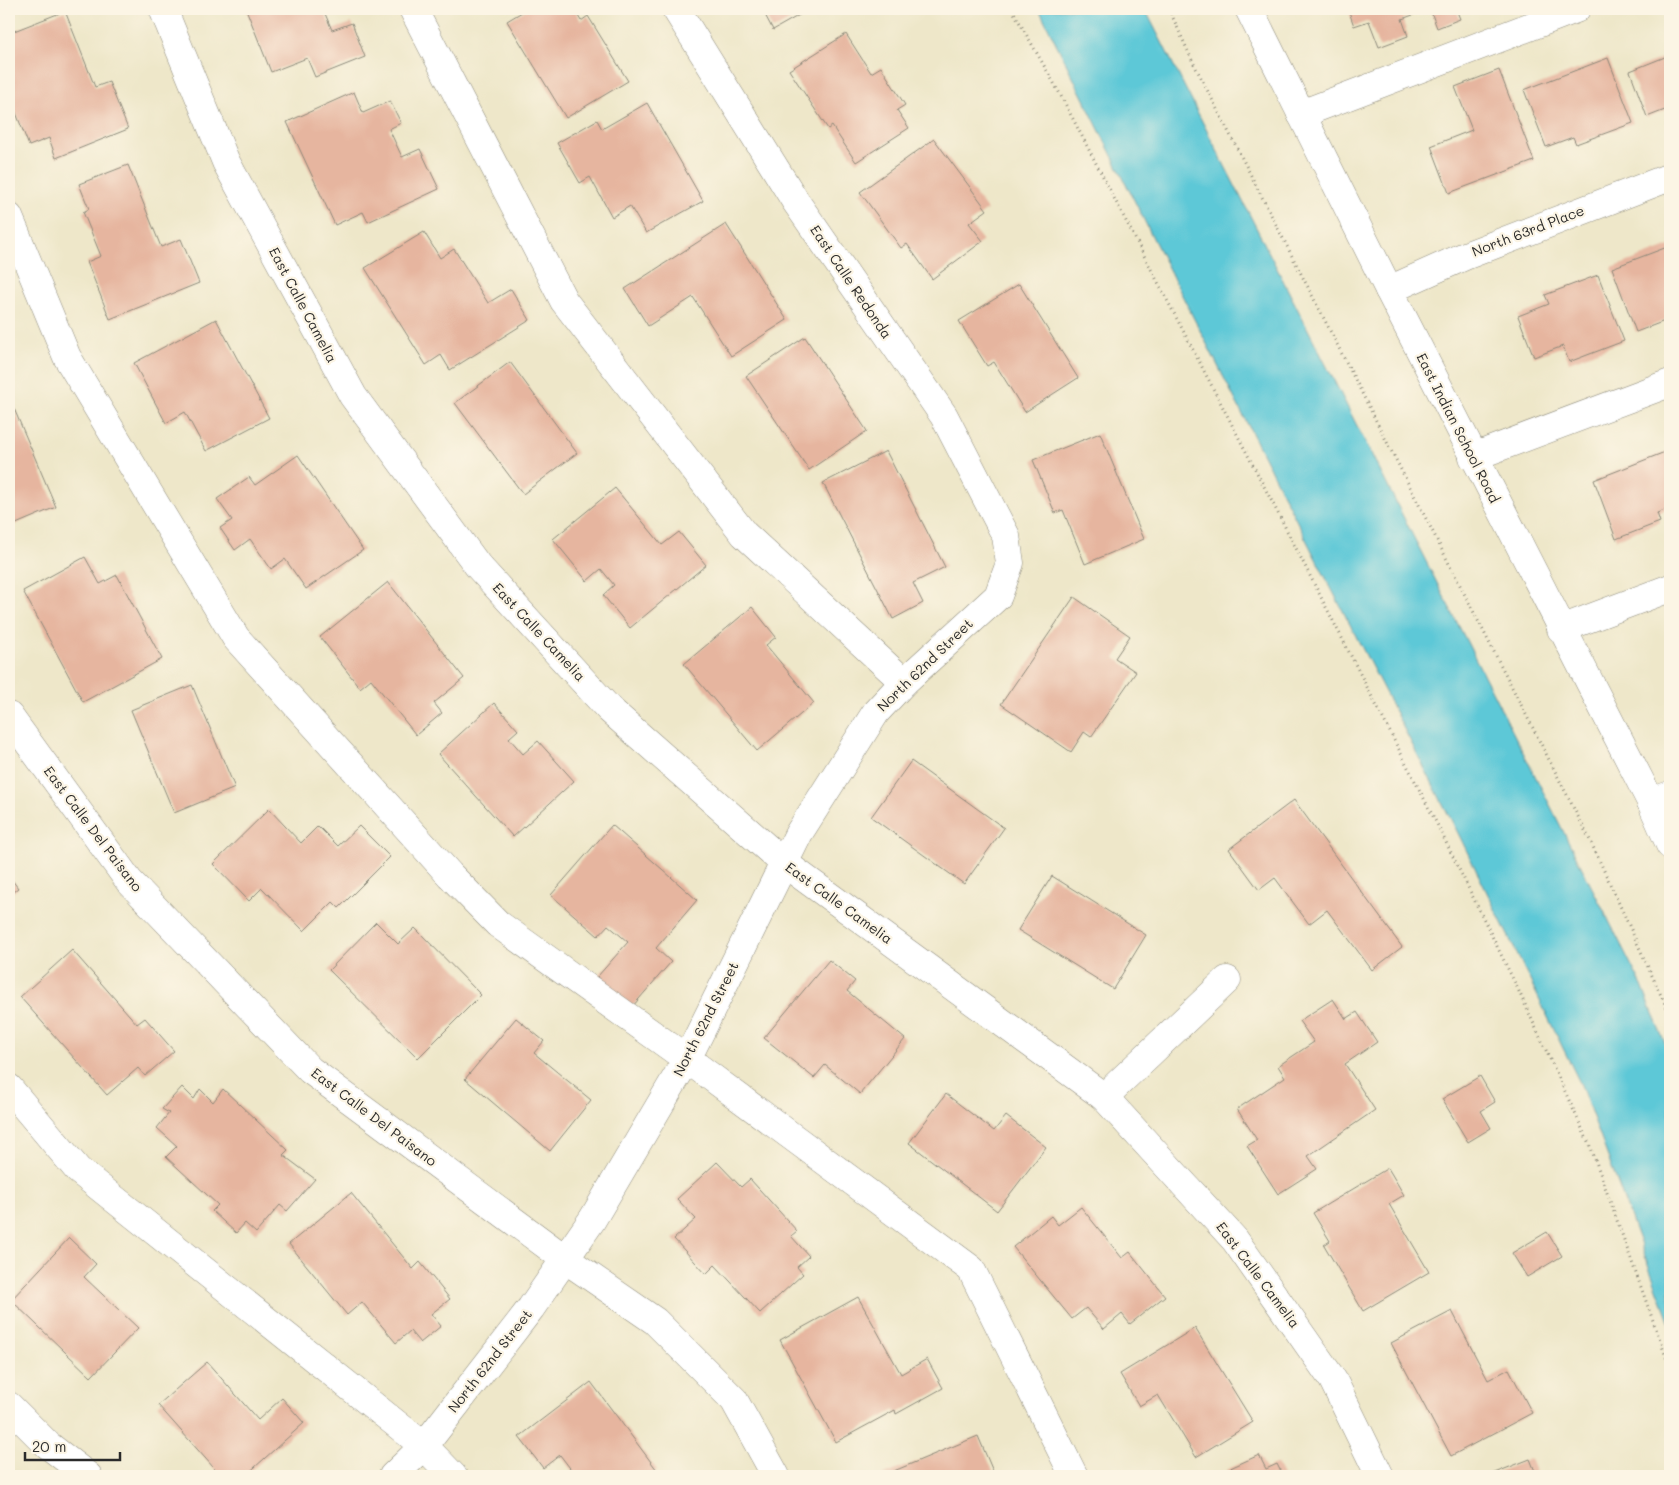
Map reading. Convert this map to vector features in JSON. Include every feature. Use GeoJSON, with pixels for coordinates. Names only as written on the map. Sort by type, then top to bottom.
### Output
{"type":"FeatureCollection","features":[{"type":"Feature","properties":{"kind":"street","name":"East Calle Camelia"},"geometry":{"type":"LineString","coordinates":[[163,9],[226,162],[352,396],[478,566],[616,715],[784,863],[1104,1097],[1235,1240],[1333,1380],[1380,1476]]}},
{"type":"Feature","properties":{"kind":"street"},"geometry":{"type":"LineString","coordinates":[[413,9],[564,301],[744,534],[904,682]]}},
{"type":"Feature","properties":{"kind":"street","name":"East Calle Redonda"},"geometry":{"type":"LineString","coordinates":[[676,9],[796,202],[944,416],[1006,536],[1010,563]]}},
{"type":"Feature","properties":{"kind":"street","name":"East Indian School Road"},"geometry":{"type":"LineString","coordinates":[[1249,9],[1388,290],[1561,629],[1660,799],[1670,845]]}},
{"type":"Feature","properties":{"kind":"street"},"geometry":{"type":"LineString","coordinates":[[1301,114],[1576,9]]}},
{"type":"Feature","properties":{"kind":"street","name":"North 63rd Place"},"geometry":{"type":"LineString","coordinates":[[1388,290],[1464,256],[1670,177]]}},
{"type":"Feature","properties":{"kind":"street"},"geometry":{"type":"LineString","coordinates":[[9,217],[67,358],[236,638],[443,868],[498,924],[687,1059],[971,1269],[1074,1476]]}},
{"type":"Feature","properties":{"kind":"street"},"geometry":{"type":"LineString","coordinates":[[1474,458],[1670,383]]}},
{"type":"Feature","properties":{"kind":"street","name":"North 62nd Street"},"geometry":{"type":"LineString","coordinates":[[393,1476],[424,1446],[531,1308],[592,1220],[687,1059],[799,833],[876,712],[904,682],[998,596],[1010,563]]}},
{"type":"Feature","properties":{"kind":"street"},"geometry":{"type":"LineString","coordinates":[[1561,629],[1670,588]]}},
{"type":"Feature","properties":{"kind":"street","name":"East Calle Del Paisano"},"geometry":{"type":"LineString","coordinates":[[9,716],[129,881],[310,1070],[565,1258],[655,1321],[734,1400],[776,1476]]}},
{"type":"Feature","properties":{"kind":"street"},"geometry":{"type":"LineString","coordinates":[[1104,1097],[1227,980]]}},
{"type":"Feature","properties":{"kind":"street"},"geometry":{"type":"LineString","coordinates":[[9,1088],[78,1170],[424,1446],[453,1476]]}},
{"type":"Feature","properties":{"kind":"street"},"geometry":{"type":"LineString","coordinates":[[9,1406],[48,1445],[88,1476]]}},
{"type":"Feature","properties":{"kind":"path"},"geometry":{"type":"LineString","coordinates":[[1012,9],[1060,94],[1438,826],[1591,1148],[1670,1368]]}},
{"type":"Feature","properties":{"kind":"path"},"geometry":{"type":"LineString","coordinates":[[1169,9],[1192,60],[1590,840],[1670,1016]]}},
{"type":"Feature","properties":{"kind":"water"},"geometry":{"type":"Polygon","coordinates":[[[1039,9],[1145,9],[1642,986],[1670,1056],[1670,1323],[1581,1085],[1458,833],[1315,557],[1039,9]]]}},
{"type":"Feature","properties":{"kind":"building"},"geometry":{"type":"Polygon","coordinates":[[[246,9],[323,9],[332,30],[352,23],[365,57],[315,77],[307,58],[271,72],[246,9]]]}},
{"type":"Feature","properties":{"kind":"building"},"geometry":{"type":"Polygon","coordinates":[[[527,9],[574,9],[581,21],[588,16],[628,81],[566,118],[507,21],[527,9]]]}},
{"type":"Feature","properties":{"kind":"building"},"geometry":{"type":"Polygon","coordinates":[[[762,9],[810,9],[773,30],[762,9]]]}},
{"type":"Feature","properties":{"kind":"building"},"geometry":{"type":"Polygon","coordinates":[[[1348,9],[1429,9],[1402,19],[1408,36],[1379,47],[1369,21],[1354,26],[1348,9]]]}},
{"type":"Feature","properties":{"kind":"building"},"geometry":{"type":"Polygon","coordinates":[[[1430,9],[1456,9],[1460,19],[1437,28],[1430,9]]]}},
{"type":"Feature","properties":{"kind":"building"},"geometry":{"type":"Polygon","coordinates":[[[65,11],[95,87],[109,82],[128,129],[56,158],[49,138],[29,146],[9,95],[9,33],[65,11]]]}},
{"type":"Feature","properties":{"kind":"building"},"geometry":{"type":"Polygon","coordinates":[[[846,34],[871,73],[881,67],[905,105],[897,110],[909,128],[856,162],[832,126],[828,129],[789,70],[846,34]]]}},
{"type":"Feature","properties":{"kind":"building"},"geometry":{"type":"Polygon","coordinates":[[[1670,55],[1670,108],[1647,117],[1630,71],[1670,55]]]}},
{"type":"Feature","properties":{"kind":"building"},"geometry":{"type":"Polygon","coordinates":[[[1608,58],[1633,123],[1576,144],[1573,137],[1546,147],[1524,90],[1608,58]]]}},
{"type":"Feature","properties":{"kind":"building"},"geometry":{"type":"Polygon","coordinates":[[[1499,70],[1534,161],[1449,193],[1431,146],[1472,130],[1455,87],[1499,70]]]}},
{"type":"Feature","properties":{"kind":"building"},"geometry":{"type":"Polygon","coordinates":[[[354,92],[363,113],[390,101],[401,123],[389,129],[402,157],[420,149],[439,189],[368,222],[363,212],[335,225],[287,122],[354,92]]]}},
{"type":"Feature","properties":{"kind":"building"},"geometry":{"type":"Polygon","coordinates":[[[647,103],[703,201],[646,233],[630,206],[612,217],[590,177],[580,183],[557,143],[597,120],[602,129],[647,103]]]}},
{"type":"Feature","properties":{"kind":"building"},"geometry":{"type":"Polygon","coordinates":[[[934,139],[987,210],[969,223],[983,241],[932,279],[907,244],[901,248],[860,192],[934,139]]]}},
{"type":"Feature","properties":{"kind":"building"},"geometry":{"type":"Polygon","coordinates":[[[128,165],[161,247],[181,239],[199,283],[110,319],[87,262],[101,256],[83,212],[89,209],[79,184],[128,165]]]}},
{"type":"Feature","properties":{"kind":"building"},"geometry":{"type":"Polygon","coordinates":[[[726,224],[787,320],[731,356],[693,297],[648,326],[625,289],[726,224]]]}},
{"type":"Feature","properties":{"kind":"building"},"geometry":{"type":"Polygon","coordinates":[[[424,232],[440,258],[454,249],[488,303],[511,289],[530,320],[450,370],[441,355],[426,365],[365,268],[424,232]]]}},
{"type":"Feature","properties":{"kind":"building"},"geometry":{"type":"Polygon","coordinates":[[[1670,246],[1670,319],[1636,332],[1612,268],[1670,246]]]}},
{"type":"Feature","properties":{"kind":"building"},"geometry":{"type":"Polygon","coordinates":[[[1598,275],[1624,341],[1569,362],[1563,346],[1534,357],[1518,316],[1549,304],[1545,295],[1598,275]]]}},
{"type":"Feature","properties":{"kind":"building"},"geometry":{"type":"Polygon","coordinates":[[[1019,284],[1078,378],[1025,412],[994,362],[987,366],[959,321],[1019,284]]]}},
{"type":"Feature","properties":{"kind":"building"},"geometry":{"type":"Polygon","coordinates":[[[216,319],[269,418],[206,451],[185,412],[166,423],[134,363],[216,319]]]}},
{"type":"Feature","properties":{"kind":"building"},"geometry":{"type":"Polygon","coordinates":[[[805,337],[867,431],[809,470],[746,376],[805,337]]]}},
{"type":"Feature","properties":{"kind":"building"},"geometry":{"type":"Polygon","coordinates":[[[510,362],[577,453],[523,494],[455,403],[510,362]]]}},
{"type":"Feature","properties":{"kind":"building"},"geometry":{"type":"Polygon","coordinates":[[[12,404],[56,507],[9,527],[9,406],[12,404]]]}},
{"type":"Feature","properties":{"kind":"building"},"geometry":{"type":"Polygon","coordinates":[[[1100,433],[1144,539],[1085,564],[1063,510],[1055,513],[1033,460],[1100,433]]]}},
{"type":"Feature","properties":{"kind":"building"},"geometry":{"type":"Polygon","coordinates":[[[1670,450],[1670,508],[1657,513],[1660,522],[1616,539],[1594,480],[1670,450]]]}},
{"type":"Feature","properties":{"kind":"building"},"geometry":{"type":"Polygon","coordinates":[[[886,451],[945,567],[913,583],[923,603],[893,619],[823,483],[886,451]]]}},
{"type":"Feature","properties":{"kind":"building"},"geometry":{"type":"Polygon","coordinates":[[[298,455],[363,550],[306,589],[285,559],[271,569],[250,539],[235,550],[220,528],[232,520],[217,499],[249,477],[255,485],[298,455]]]}},
{"type":"Feature","properties":{"kind":"building"},"geometry":{"type":"Polygon","coordinates":[[[615,488],[662,545],[679,532],[706,565],[630,628],[603,595],[614,585],[601,569],[587,581],[553,539],[615,488]]]}},
{"type":"Feature","properties":{"kind":"building"},"geometry":{"type":"Polygon","coordinates":[[[85,557],[100,584],[117,575],[162,659],[83,702],[23,591],[85,557]]]}},
{"type":"Feature","properties":{"kind":"building"},"geometry":{"type":"Polygon","coordinates":[[[388,582],[464,678],[434,703],[442,713],[416,735],[371,679],[360,688],[320,637],[388,582]]]}},
{"type":"Feature","properties":{"kind":"building"},"geometry":{"type":"Polygon","coordinates":[[[1074,597],[1130,636],[1115,658],[1136,672],[1091,737],[1084,732],[1071,752],[1001,704],[1074,597]]]}},
{"type":"Feature","properties":{"kind":"building"},"geometry":{"type":"Polygon","coordinates":[[[752,607],[776,637],[766,645],[814,703],[757,751],[684,664],[752,607]]]}},
{"type":"Feature","properties":{"kind":"building"},"geometry":{"type":"Polygon","coordinates":[[[192,685],[235,788],[174,813],[131,710],[192,685]]]}},
{"type":"Feature","properties":{"kind":"building"},"geometry":{"type":"Polygon","coordinates":[[[494,703],[518,730],[509,738],[523,754],[538,741],[574,781],[513,837],[438,754],[494,703]]]}},
{"type":"Feature","properties":{"kind":"building"},"geometry":{"type":"Polygon","coordinates":[[[911,761],[1004,828],[964,884],[871,817],[911,761]]]}},
{"type":"Feature","properties":{"kind":"building"},"geometry":{"type":"Polygon","coordinates":[[[1294,800],[1402,947],[1372,970],[1327,910],[1309,924],[1275,878],[1259,890],[1229,849],[1294,800]]]}},
{"type":"Feature","properties":{"kind":"building"},"geometry":{"type":"Polygon","coordinates":[[[269,809],[301,843],[318,826],[338,846],[359,826],[390,857],[339,908],[333,902],[304,931],[262,888],[249,901],[213,864],[269,809]]]}},
{"type":"Feature","properties":{"kind":"building"},"geometry":{"type":"Polygon","coordinates":[[[612,825],[697,900],[656,948],[671,962],[632,1007],[597,977],[628,942],[608,925],[598,936],[551,895],[612,825]]]}},
{"type":"Feature","properties":{"kind":"building"},"geometry":{"type":"Polygon","coordinates":[[[9,876],[18,888],[9,895],[9,876]]]}},
{"type":"Feature","properties":{"kind":"building"},"geometry":{"type":"Polygon","coordinates":[[[1052,876],[1146,935],[1113,989],[1018,930],[1052,876]]]}},
{"type":"Feature","properties":{"kind":"building"},"geometry":{"type":"Polygon","coordinates":[[[376,922],[398,944],[415,928],[481,995],[418,1058],[329,970],[376,922]]]}},
{"type":"Feature","properties":{"kind":"building"},"geometry":{"type":"Polygon","coordinates":[[[72,950],[137,1024],[145,1018],[174,1051],[145,1076],[138,1068],[107,1095],[20,997],[72,950]]]}},
{"type":"Feature","properties":{"kind":"building"},"geometry":{"type":"Polygon","coordinates":[[[829,960],[855,981],[847,991],[905,1039],[860,1094],[825,1065],[814,1078],[764,1038],[829,960]]]}},
{"type":"Feature","properties":{"kind":"building"},"geometry":{"type":"Polygon","coordinates":[[[1333,999],[1346,1019],[1357,1012],[1377,1042],[1345,1064],[1375,1110],[1308,1156],[1317,1169],[1278,1194],[1247,1146],[1257,1140],[1237,1109],[1285,1077],[1278,1066],[1314,1042],[1299,1021],[1333,999]]]}},
{"type":"Feature","properties":{"kind":"building"},"geometry":{"type":"Polygon","coordinates":[[[516,1018],[544,1041],[534,1053],[591,1100],[550,1151],[465,1079],[516,1018]]]}},
{"type":"Feature","properties":{"kind":"building"},"geometry":{"type":"Polygon","coordinates":[[[1480,1076],[1495,1102],[1481,1111],[1491,1128],[1468,1142],[1442,1099],[1480,1076]]]}},
{"type":"Feature","properties":{"kind":"building"},"geometry":{"type":"Polygon","coordinates":[[[182,1087],[194,1099],[200,1089],[213,1102],[223,1089],[288,1150],[283,1155],[315,1179],[287,1211],[280,1205],[256,1233],[245,1223],[236,1233],[212,1211],[218,1205],[166,1157],[177,1146],[157,1128],[169,1113],[162,1109],[182,1087]]]}},
{"type":"Feature","properties":{"kind":"building"},"geometry":{"type":"Polygon","coordinates":[[[946,1094],[994,1131],[1006,1116],[1046,1147],[997,1211],[909,1143],[946,1094]]]}},
{"type":"Feature","properties":{"kind":"building"},"geometry":{"type":"Polygon","coordinates":[[[717,1162],[741,1187],[750,1179],[797,1231],[791,1236],[809,1256],[797,1267],[803,1274],[760,1313],[715,1265],[706,1274],[674,1239],[696,1219],[677,1199],[717,1162]]]}},
{"type":"Feature","properties":{"kind":"building"},"geometry":{"type":"Polygon","coordinates":[[[1388,1168],[1404,1195],[1389,1204],[1429,1272],[1363,1311],[1324,1245],[1330,1241],[1313,1213],[1388,1168]]]}},
{"type":"Feature","properties":{"kind":"building"},"geometry":{"type":"Polygon","coordinates":[[[351,1193],[413,1269],[420,1262],[450,1299],[431,1314],[441,1326],[420,1343],[410,1331],[396,1343],[362,1302],[347,1315],[289,1244],[351,1193]]]}},
{"type":"Feature","properties":{"kind":"building"},"geometry":{"type":"Polygon","coordinates":[[[1081,1207],[1122,1258],[1130,1252],[1165,1296],[1130,1324],[1122,1314],[1104,1329],[1086,1308],[1072,1319],[1013,1247],[1051,1216],[1058,1225],[1081,1207]]]}},
{"type":"Feature","properties":{"kind":"building"},"geometry":{"type":"Polygon","coordinates":[[[1547,1232],[1562,1256],[1527,1277],[1512,1253],[1547,1232]]]}},
{"type":"Feature","properties":{"kind":"building"},"geometry":{"type":"Polygon","coordinates":[[[69,1238],[96,1264],[84,1277],[138,1328],[91,1377],[11,1300],[69,1238]]]}},
{"type":"Feature","properties":{"kind":"building"},"geometry":{"type":"Polygon","coordinates":[[[858,1297],[901,1374],[927,1359],[943,1388],[896,1414],[895,1410],[836,1442],[780,1340],[858,1297]]]}},
{"type":"Feature","properties":{"kind":"building"},"geometry":{"type":"Polygon","coordinates":[[[1452,1311],[1488,1380],[1509,1369],[1532,1413],[1451,1456],[1391,1343],[1452,1311]]]}},
{"type":"Feature","properties":{"kind":"building"},"geometry":{"type":"Polygon","coordinates":[[[1195,1328],[1253,1422],[1196,1457],[1158,1395],[1139,1406],[1120,1374],[1195,1328]]]}},
{"type":"Feature","properties":{"kind":"building"},"geometry":{"type":"Polygon","coordinates":[[[207,1362],[258,1420],[282,1398],[304,1423],[245,1476],[221,1476],[158,1405],[207,1362]]]}},
{"type":"Feature","properties":{"kind":"building"},"geometry":{"type":"Polygon","coordinates":[[[591,1382],[657,1470],[649,1476],[576,1476],[560,1455],[543,1468],[519,1437],[591,1382]]]}},
{"type":"Feature","properties":{"kind":"building"},"geometry":{"type":"Polygon","coordinates":[[[978,1436],[995,1476],[882,1476],[978,1436]]]}},
{"type":"Feature","properties":{"kind":"building"},"geometry":{"type":"Polygon","coordinates":[[[1259,1455],[1266,1469],[1277,1464],[1283,1476],[1229,1476],[1226,1470],[1259,1455]]]}},
{"type":"Feature","properties":{"kind":"building"},"geometry":{"type":"Polygon","coordinates":[[[1530,1459],[1537,1476],[1487,1476],[1530,1459]]]}}]}
